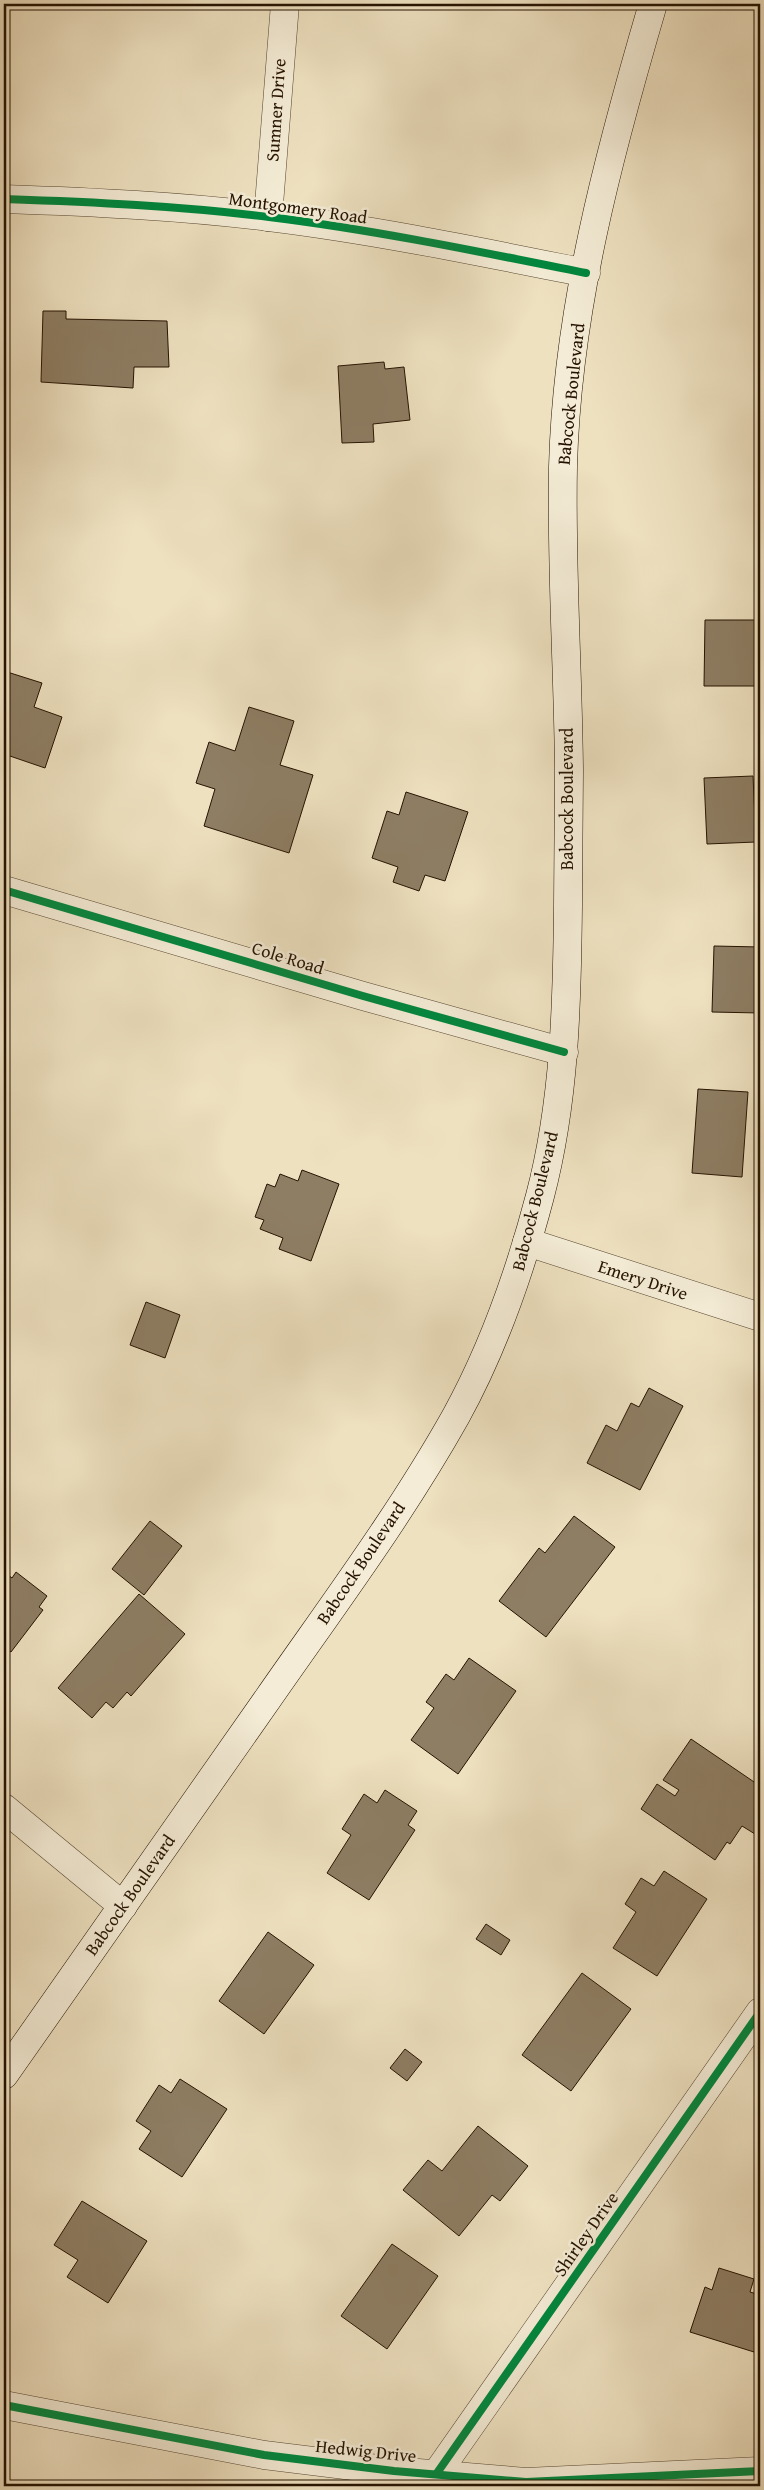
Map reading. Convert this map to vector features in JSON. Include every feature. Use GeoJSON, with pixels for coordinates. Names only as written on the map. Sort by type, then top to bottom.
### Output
{"type":"FeatureCollection","features":[{"type":"Feature","properties":{"kind":"street","name":"Sumner Drive"},"geometry":{"type":"LineString","coordinates":[[268,217],[285,4]]}},
{"type":"Feature","properties":{"kind":"street","name":"Babcock Boulevard"},"geometry":{"type":"LineString","coordinates":[[4,2075],[335,1603],[421,1474],[457,1414],[487,1352],[509,1300],[541,1195],[551,1150],[564,1052],[567,968],[568,770],[563,552],[564,461],[568,399],[597,208],[623,106],[653,4]]}},
{"type":"Feature","properties":{"kind":"street","name":"Montgomery Road"},"geometry":{"type":"LineString","coordinates":[[4,199],[86,202],[268,217],[433,242],[586,273]]}},
{"type":"Feature","properties":{"kind":"street","name":"Cole Road"},"geometry":{"type":"LineString","coordinates":[[4,890],[363,996],[564,1052]]}},
{"type":"Feature","properties":{"kind":"street","name":"Emery Drive"},"geometry":{"type":"LineString","coordinates":[[527,1242],[760,1317]]}},
{"type":"Feature","properties":{"kind":"street"},"geometry":{"type":"LineString","coordinates":[[4,1808],[123,1906]]}},
{"type":"Feature","properties":{"kind":"street","name":"Shirley Drive"},"geometry":{"type":"LineString","coordinates":[[437,2473],[760,2012]]}},
{"type":"Feature","properties":{"kind":"street","name":"Hedwig Drive"},"geometry":{"type":"LineString","coordinates":[[4,2405],[264,2455],[394,2471],[437,2473],[526,2482],[760,2471]]}},
{"type":"Feature","properties":{"kind":"building"},"geometry":{"type":"Polygon","coordinates":[[[43,311],[66,311],[66,319],[167,321],[169,367],[134,367],[133,388],[41,382],[43,311]]]}},
{"type":"Feature","properties":{"kind":"building"},"geometry":{"type":"Polygon","coordinates":[[[384,362],[385,369],[404,367],[410,420],[373,424],[374,442],[342,443],[338,366],[384,362]]]}},
{"type":"Feature","properties":{"kind":"building"},"geometry":{"type":"Polygon","coordinates":[[[705,620],[760,620],[760,686],[704,686],[705,620]]]}},
{"type":"Feature","properties":{"kind":"building"},"geometry":{"type":"Polygon","coordinates":[[[4,671],[42,683],[34,707],[62,717],[45,768],[4,754],[4,671]]]}},
{"type":"Feature","properties":{"kind":"building"},"geometry":{"type":"Polygon","coordinates":[[[249,707],[294,721],[280,765],[313,775],[289,853],[204,826],[215,789],[196,783],[209,742],[235,751],[249,707]]]}},
{"type":"Feature","properties":{"kind":"building"},"geometry":{"type":"Polygon","coordinates":[[[753,776],[756,842],[707,844],[704,778],[753,776]]]}},
{"type":"Feature","properties":{"kind":"building"},"geometry":{"type":"Polygon","coordinates":[[[406,792],[468,812],[445,881],[425,875],[419,891],[393,882],[398,867],[372,858],[387,811],[399,815],[406,792]]]}},
{"type":"Feature","properties":{"kind":"building"},"geometry":{"type":"Polygon","coordinates":[[[714,946],[760,947],[760,1013],[712,1012],[714,946]]]}},
{"type":"Feature","properties":{"kind":"building"},"geometry":{"type":"Polygon","coordinates":[[[698,1089],[748,1092],[742,1177],[692,1173],[698,1089]]]}},
{"type":"Feature","properties":{"kind":"building"},"geometry":{"type":"Polygon","coordinates":[[[302,1170],[339,1184],[311,1261],[279,1249],[283,1238],[260,1229],[264,1220],[255,1217],[267,1184],[275,1187],[280,1174],[298,1181],[302,1170]]]}},
{"type":"Feature","properties":{"kind":"building"},"geometry":{"type":"Polygon","coordinates":[[[146,1302],[180,1315],[165,1358],[130,1345],[146,1302]]]}},
{"type":"Feature","properties":{"kind":"building"},"geometry":{"type":"Polygon","coordinates":[[[649,1388],[683,1406],[640,1490],[587,1463],[606,1425],[617,1431],[631,1403],[639,1407],[649,1388]]]}},
{"type":"Feature","properties":{"kind":"building"},"geometry":{"type":"Polygon","coordinates":[[[574,1516],[615,1547],[546,1637],[499,1601],[539,1548],[545,1553],[574,1516]]]}},
{"type":"Feature","properties":{"kind":"building"},"geometry":{"type":"Polygon","coordinates":[[[150,1521],[182,1546],[144,1595],[112,1569],[150,1521]]]}},
{"type":"Feature","properties":{"kind":"building"},"geometry":{"type":"Polygon","coordinates":[[[4,1572],[12,1578],[16,1572],[47,1596],[39,1607],[43,1610],[11,1652],[4,1646],[4,1572]]]}},
{"type":"Feature","properties":{"kind":"building"},"geometry":{"type":"Polygon","coordinates":[[[139,1594],[185,1634],[131,1696],[127,1692],[113,1708],[106,1702],[92,1718],[58,1688],[139,1594]]]}},
{"type":"Feature","properties":{"kind":"building"},"geometry":{"type":"Polygon","coordinates":[[[469,1658],[516,1691],[458,1774],[411,1740],[434,1708],[426,1702],[446,1674],[454,1680],[469,1658]]]}},
{"type":"Feature","properties":{"kind":"building"},"geometry":{"type":"Polygon","coordinates":[[[691,1739],[760,1786],[760,1827],[755,1834],[742,1826],[730,1844],[727,1842],[715,1860],[641,1809],[657,1784],[675,1796],[679,1790],[663,1780],[691,1739]]]}},
{"type":"Feature","properties":{"kind":"building"},"geometry":{"type":"Polygon","coordinates":[[[385,1790],[417,1811],[408,1825],[415,1830],[369,1900],[327,1873],[351,1835],[342,1829],[364,1794],[377,1803],[385,1790]]]}},
{"type":"Feature","properties":{"kind":"building"},"geometry":{"type":"Polygon","coordinates":[[[664,1871],[707,1899],[657,1976],[613,1948],[636,1912],[625,1904],[641,1878],[654,1886],[664,1871]]]}},
{"type":"Feature","properties":{"kind":"building"},"geometry":{"type":"Polygon","coordinates":[[[486,1924],[510,1940],[501,1955],[476,1939],[486,1924]]]}},
{"type":"Feature","properties":{"kind":"building"},"geometry":{"type":"Polygon","coordinates":[[[268,1932],[314,1965],[264,2034],[219,2001],[268,1932]]]}},
{"type":"Feature","properties":{"kind":"building"},"geometry":{"type":"Polygon","coordinates":[[[582,1973],[631,2009],[571,2091],[522,2055],[582,1973]]]}},
{"type":"Feature","properties":{"kind":"building"},"geometry":{"type":"Polygon","coordinates":[[[405,2049],[422,2062],[407,2081],[390,2068],[405,2049]]]}},
{"type":"Feature","properties":{"kind":"building"},"geometry":{"type":"Polygon","coordinates":[[[180,2079],[227,2109],[182,2177],[139,2149],[151,2131],[136,2121],[159,2085],[171,2093],[180,2079]]]}},
{"type":"Feature","properties":{"kind":"building"},"geometry":{"type":"Polygon","coordinates":[[[478,2126],[528,2166],[500,2201],[492,2195],[459,2236],[403,2190],[428,2160],[442,2171],[478,2126]]]}},
{"type":"Feature","properties":{"kind":"building"},"geometry":{"type":"Polygon","coordinates":[[[82,2201],[147,2241],[108,2303],[67,2277],[78,2260],[54,2245],[82,2201]]]}},
{"type":"Feature","properties":{"kind":"building"},"geometry":{"type":"Polygon","coordinates":[[[392,2244],[438,2276],[387,2349],[341,2316],[392,2244]]]}},
{"type":"Feature","properties":{"kind":"building"},"geometry":{"type":"Polygon","coordinates":[[[719,2268],[754,2279],[750,2292],[760,2295],[760,2333],[754,2352],[690,2332],[705,2287],[712,2290],[719,2268]]]}},
{"type":"Feature","properties":{"kind":"cycle path"},"geometry":{"type":"LineString","coordinates":[[4,199],[203,210],[309,222],[468,249],[586,273]]}},
{"type":"Feature","properties":{"kind":"cycle path"},"geometry":{"type":"LineString","coordinates":[[4,890],[363,996],[564,1052]]}},
{"type":"Feature","properties":{"kind":"cycle path"},"geometry":{"type":"LineString","coordinates":[[437,2473],[760,2012]]}},
{"type":"Feature","properties":{"kind":"cycle path"},"geometry":{"type":"LineString","coordinates":[[4,2405],[264,2455],[394,2471],[526,2482],[760,2471]]}}]}
